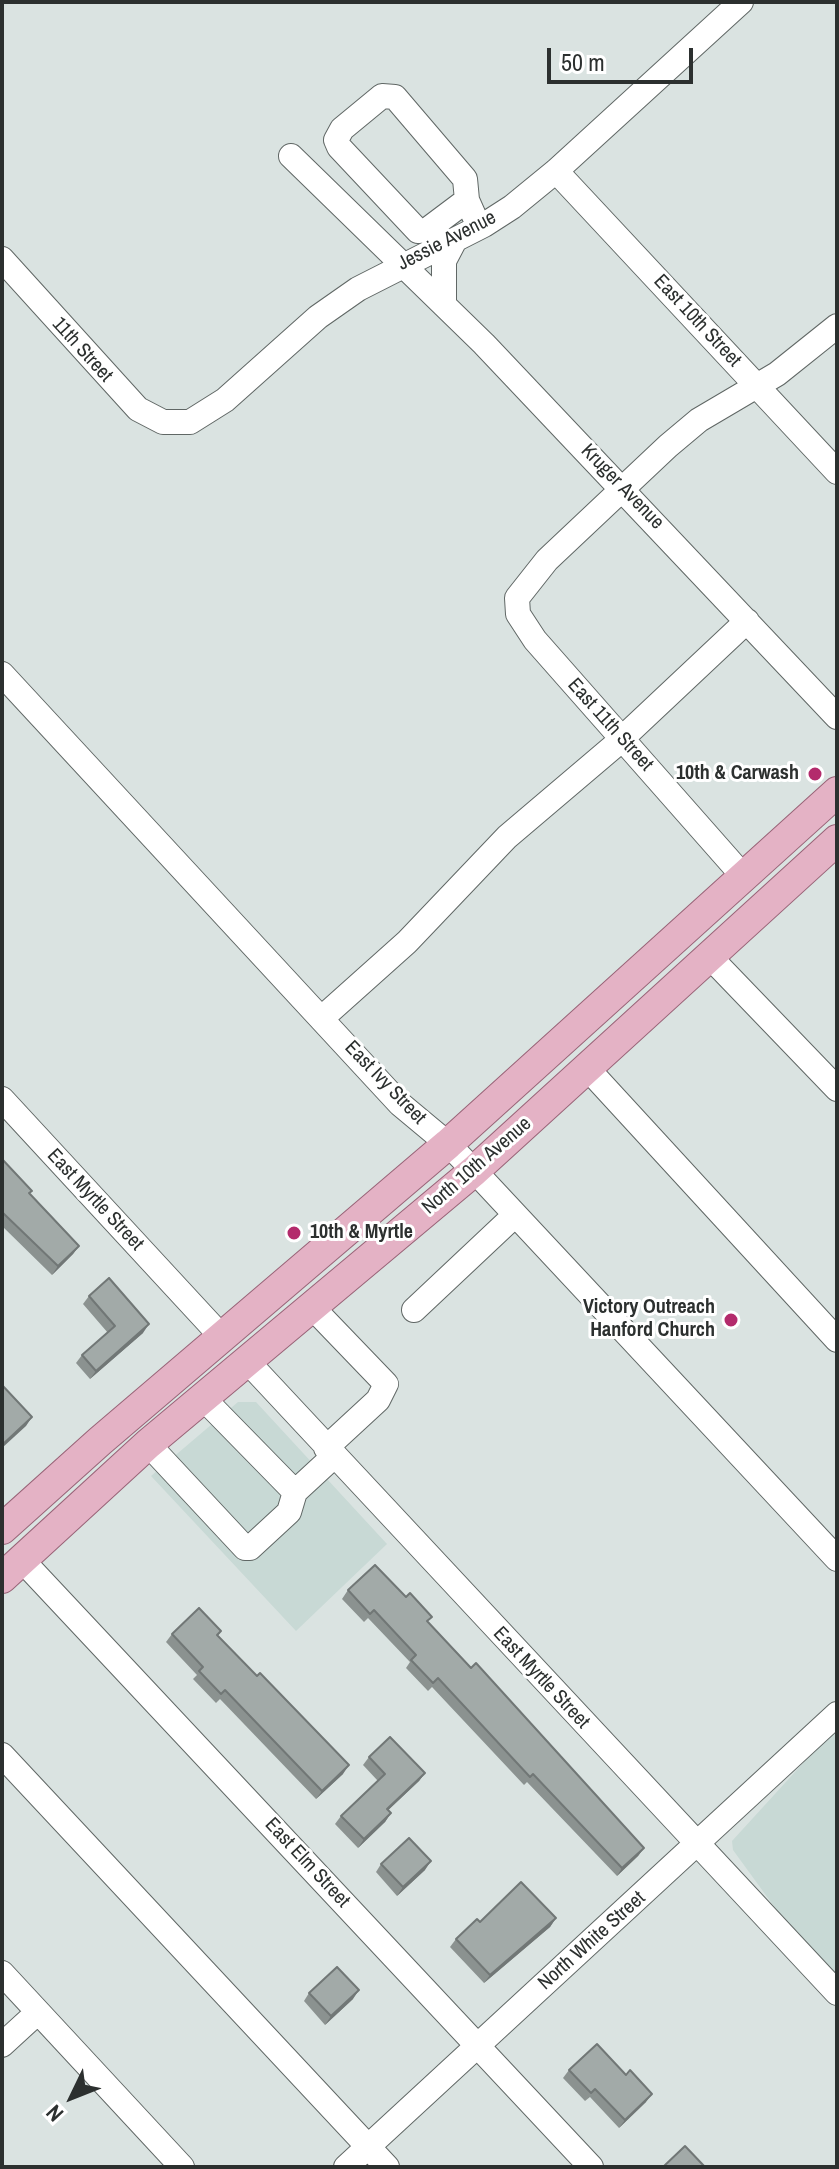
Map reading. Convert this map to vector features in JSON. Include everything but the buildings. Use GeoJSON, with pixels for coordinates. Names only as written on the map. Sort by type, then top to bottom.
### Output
{"type":"FeatureCollection","features":[{"type":"Feature","properties":{"kind":"main road","name":"North 10th Avenue"},"geometry":{"type":"LineString","coordinates":[[2,1529],[221,1336],[448,1144],[837,792]]}},
{"type":"Feature","properties":{"kind":"main road"},"geometry":{"type":"LineString","coordinates":[[784,888],[792,865],[837,817]]}},
{"type":"Feature","properties":{"kind":"main road","name":"North 10th Avenue"},"geometry":{"type":"LineString","coordinates":[[12,1569],[148,1444],[474,1171],[837,840]]}},
{"type":"Feature","properties":{"kind":"main road"},"geometry":{"type":"LineString","coordinates":[[247,1361],[246,1341],[310,1280],[339,1237]]}},
{"type":"Feature","properties":{"kind":"main road"},"geometry":{"type":"LineString","coordinates":[[88,1498],[134,1432],[217,1360],[223,1350],[221,1336]]}},
{"type":"Feature","properties":{"kind":"street","name":"Jessie Avenue"},"geometry":{"type":"LineString","coordinates":[[174,423],[201,418],[318,317],[358,289],[479,227],[556,171],[741,2]]}},
{"type":"Feature","properties":{"kind":"street"},"geometry":{"type":"LineString","coordinates":[[467,200],[427,230],[418,231],[336,140],[342,129],[382,96],[395,97],[465,179],[467,200],[479,227]]}},
{"type":"Feature","properties":{"kind":"street","name":"Kruger Avenue"},"geometry":{"type":"LineString","coordinates":[[291,156],[444,305],[624,489],[837,717]]}},
{"type":"Feature","properties":{"kind":"street","name":"East 10th Street"},"geometry":{"type":"LineString","coordinates":[[556,171],[837,472]]}},
{"type":"Feature","properties":{"kind":"street"},"geometry":{"type":"LineString","coordinates":[[444,305],[444,261],[455,240]]}},
{"type":"Feature","properties":{"kind":"street","name":"11th Street"},"geometry":{"type":"LineString","coordinates":[[2,259],[138,409],[153,418],[174,423]]}},
{"type":"Feature","properties":{"kind":"street"},"geometry":{"type":"LineString","coordinates":[[624,489],[699,420],[801,357],[837,326]]}},
{"type":"Feature","properties":{"kind":"street","name":"East 11th Street"},"geometry":{"type":"LineString","coordinates":[[624,489],[524,584],[516,605],[535,640],[743,876]]}},
{"type":"Feature","properties":{"kind":"street"},"geometry":{"type":"LineString","coordinates":[[322,1018],[407,942],[507,837],[622,738],[747,621]]}},
{"type":"Feature","properties":{"kind":"street","name":"East Ivy Street"},"geometry":{"type":"LineString","coordinates":[[2,675],[400,1104],[448,1144],[474,1171],[837,1559]]}},
{"type":"Feature","properties":{"kind":"street"},"geometry":{"type":"LineString","coordinates":[[709,956],[837,1089]]}},
{"type":"Feature","properties":{"kind":"street"},"geometry":{"type":"LineString","coordinates":[[587,1068],[837,1340]]}},
{"type":"Feature","properties":{"kind":"street","name":"East Myrtle Street"},"geometry":{"type":"LineString","coordinates":[[2,1099],[221,1336]]}},
{"type":"Feature","properties":{"kind":"street"},"geometry":{"type":"LineString","coordinates":[[414,1310],[515,1215]]}},
{"type":"Feature","properties":{"kind":"street"},"geometry":{"type":"LineString","coordinates":[[148,1444],[245,1548],[250,1548],[289,1512],[295,1492],[378,1400],[386,1384],[312,1307]]}},
{"type":"Feature","properties":{"kind":"street","name":"East Myrtle Street"},"geometry":{"type":"LineString","coordinates":[[247,1361],[698,1844],[832,1977]]}},
{"type":"Feature","properties":{"kind":"street"},"geometry":{"type":"LineString","coordinates":[[203,1398],[295,1492]]}},
{"type":"Feature","properties":{"kind":"street","name":"East Elm Street"},"geometry":{"type":"LineString","coordinates":[[12,1569],[478,2045],[591,2167]]}},
{"type":"Feature","properties":{"kind":"street","name":"North White Street"},"geometry":{"type":"LineString","coordinates":[[346,2167],[837,1714]]}},
{"type":"Feature","properties":{"kind":"street"},"geometry":{"type":"LineString","coordinates":[[2,1755],[387,2167]]}},
{"type":"Feature","properties":{"kind":"street"},"geometry":{"type":"LineString","coordinates":[[2,1973],[182,2167]]}},
{"type":"Feature","properties":{"kind":"street"},"geometry":{"type":"LineString","coordinates":[[2,2045],[38,2012]]}},
{"type":"Feature","properties":{"kind":"shaded area"},"geometry":{"type":"Polygon","coordinates":[[[238,1402],[256,1402],[387,1544],[296,1631],[151,1476],[238,1402]]]}},
{"type":"Feature","properties":{"kind":"shaded area"},"geometry":{"type":"Polygon","coordinates":[[[837,1726],[837,1993],[733,1850],[732,1841],[837,1726]]]}},
{"type":"Feature","properties":{"kind":"place","name":"10th & Carwash"},"geometry":{"type":"Point","coordinates":[815,774]}},
{"type":"Feature","properties":{"kind":"place","name":"10th & Myrtle"},"geometry":{"type":"Point","coordinates":[294,1233]}},
{"type":"Feature","properties":{"kind":"place","name":"Victory Outreach Hanford Church"},"geometry":{"type":"Point","coordinates":[731,1320]}}]}
